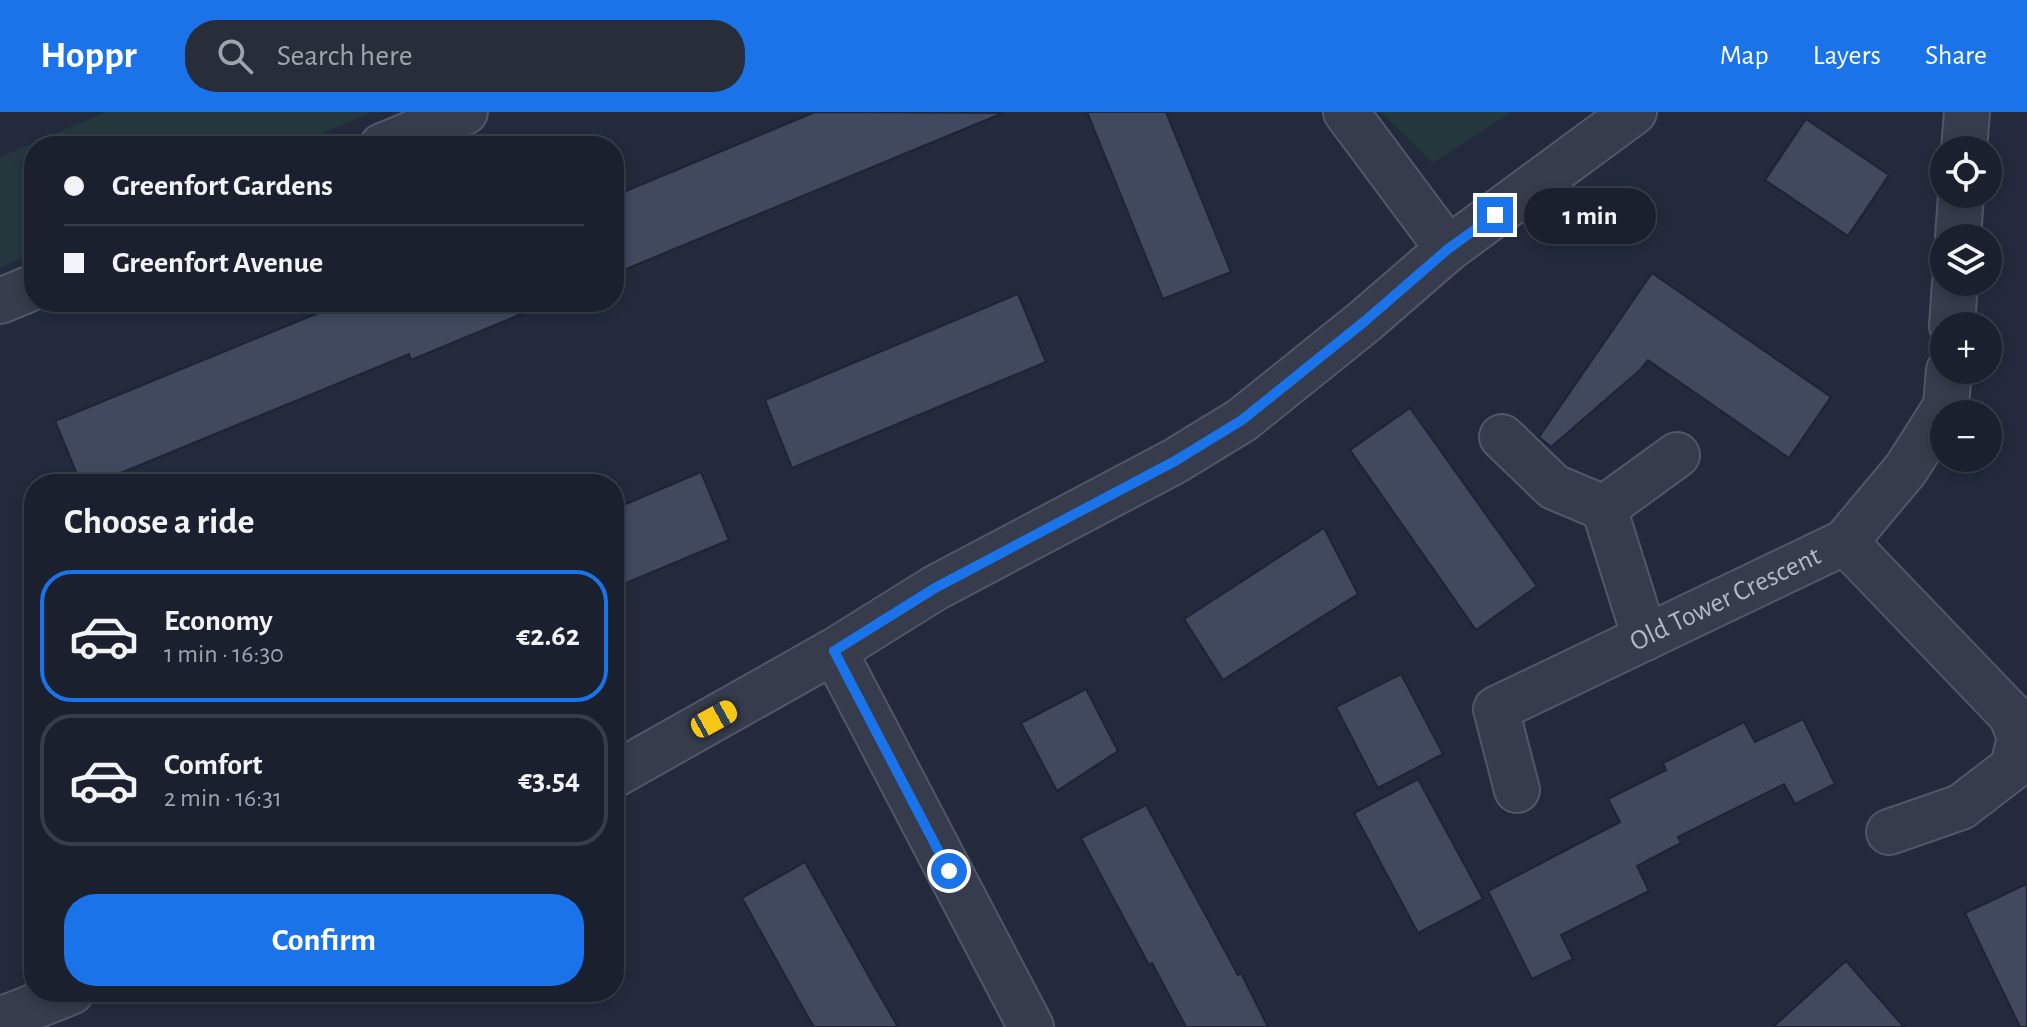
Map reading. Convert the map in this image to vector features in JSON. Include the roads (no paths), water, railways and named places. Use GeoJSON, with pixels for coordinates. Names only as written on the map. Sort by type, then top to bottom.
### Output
{"type":"FeatureCollection","features":[{"type":"Feature","properties":{"kind":"street"},"geometry":{"type":"LineString","coordinates":[[406,136],[465,112]]}},
{"type":"Feature","properties":{"kind":"street"},"geometry":{"type":"LineString","coordinates":[[1346,112],[1448,249]]}},
{"type":"Feature","properties":{"kind":"street"},"geometry":{"type":"LineString","coordinates":[[624,769],[834,651],[935,588],[1175,461],[1242,420],[1448,249],[1634,112]]}},
{"type":"Feature","properties":{"kind":"street"},"geometry":{"type":"LineString","coordinates":[[1965,136],[1967,112]]}},
{"type":"Feature","properties":{"kind":"street"},"geometry":{"type":"LineString","coordinates":[[0,301],[24,291]]}},
{"type":"Feature","properties":{"kind":"street","name":"Old Tower Crescent"},"geometry":{"type":"LineString","coordinates":[[1517,790],[1496,709],[1845,542],[1906,469],[1946,406],[1948,384]]}},
{"type":"Feature","properties":{"kind":"street"},"geometry":{"type":"LineString","coordinates":[[1502,437],[1554,487],[1604,508],[1645,638]]}},
{"type":"Feature","properties":{"kind":"street"},"geometry":{"type":"LineString","coordinates":[[1604,508],[1677,455]]}},
{"type":"Feature","properties":{"kind":"street"},"geometry":{"type":"LineString","coordinates":[[1845,542],[2011,715],[2020,737],[2013,767],[1961,807],[1889,832]]}},
{"type":"Feature","properties":{"kind":"street"},"geometry":{"type":"LineString","coordinates":[[834,651],[1031,1027]]}},
{"type":"Feature","properties":{"kind":"street"},"geometry":{"type":"LineString","coordinates":[[0,1020],[46,1002]]}}]}
